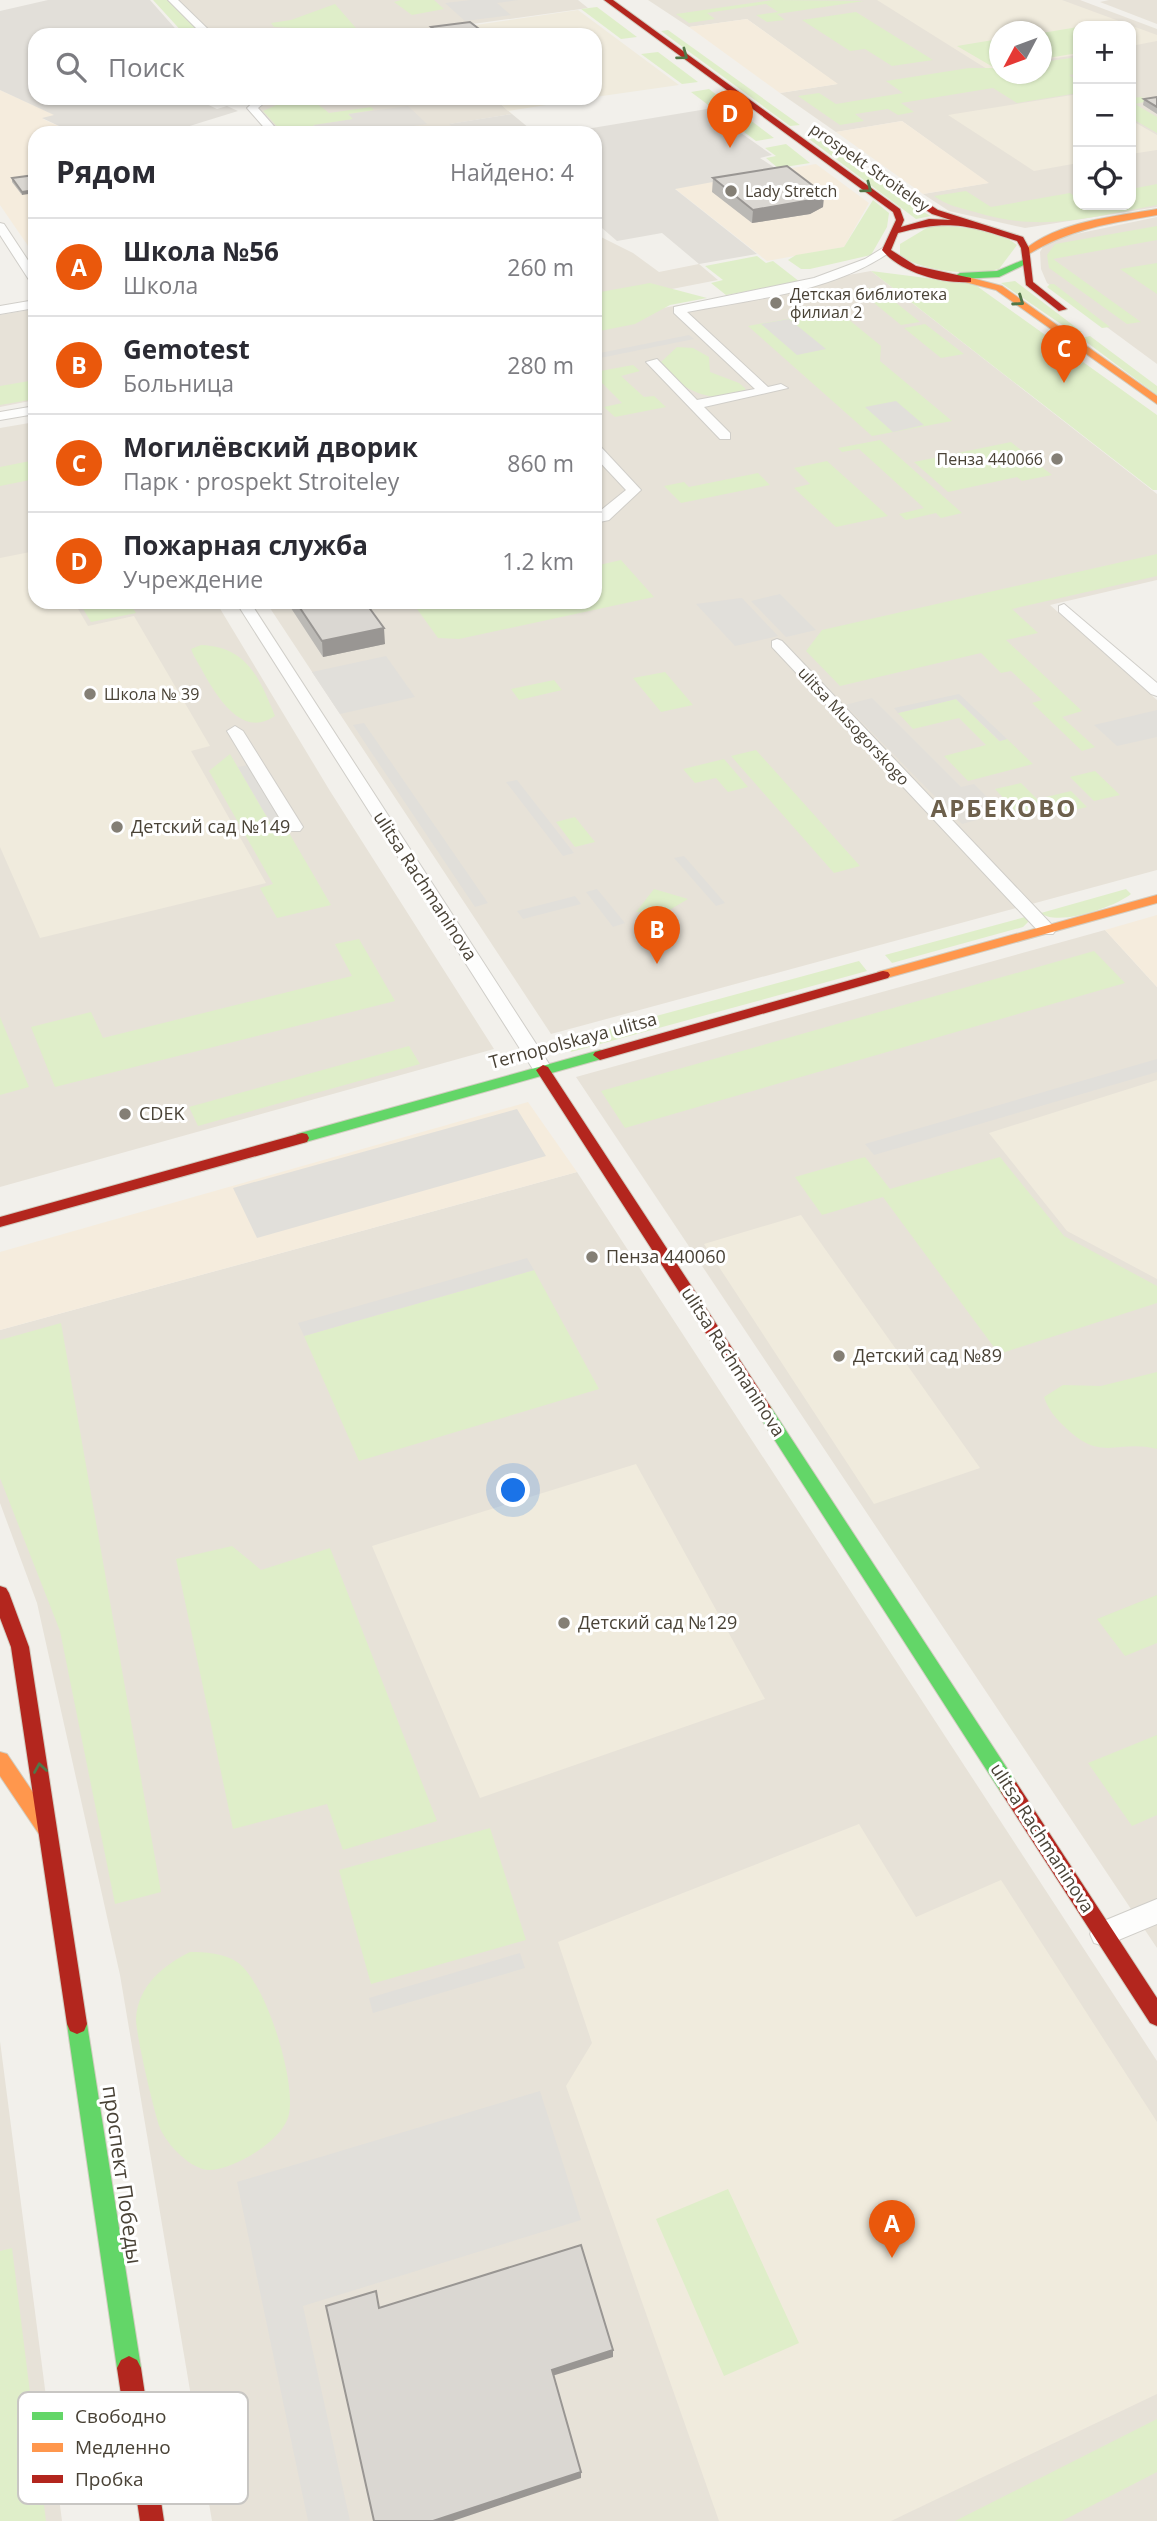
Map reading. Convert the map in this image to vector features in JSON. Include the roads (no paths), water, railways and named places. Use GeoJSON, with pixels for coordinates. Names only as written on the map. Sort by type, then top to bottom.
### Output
{"type":"FeatureCollection","features":[{"type":"Feature","properties":{"kind":"main road","name":"prospekt Stroiteley"},"geometry":{"type":"LineString","coordinates":[[608,0],[632,17],[651,22]]}},
{"type":"Feature","properties":{"kind":"main road","name":"prospekt Stroiteley"},"geometry":{"type":"LineString","coordinates":[[633,0],[651,22],[892,206],[900,215],[895,231]]}},
{"type":"Feature","properties":{"kind":"main road"},"geometry":{"type":"LineString","coordinates":[[651,22],[671,27],[786,109]]}},
{"type":"Feature","properties":{"kind":"main road","name":"prospekt Stroiteley"},"geometry":{"type":"LineString","coordinates":[[873,172],[921,205],[1020,239],[1030,283],[1073,317]]}},
{"type":"Feature","properties":{"kind":"main road"},"geometry":{"type":"LineString","coordinates":[[960,276],[992,276],[1026,257],[1043,240],[1067,231],[1157,212]]}},
{"type":"Feature","properties":{"kind":"main road"},"geometry":{"type":"LineString","coordinates":[[967,223],[929,222],[895,231],[886,250],[893,260],[909,268],[991,284],[1009,294],[1157,401]]}},
{"type":"Feature","properties":{"kind":"main road"},"geometry":{"type":"LineString","coordinates":[[988,228],[1067,231]]}},
{"type":"Feature","properties":{"kind":"main road","name":"Ternopolskaya ulitsa"},"geometry":{"type":"LineString","coordinates":[[0,1222],[1157,900]]}},
{"type":"Feature","properties":{"kind":"main road","name":"ulitsa Rachmaninova"},"geometry":{"type":"LineString","coordinates":[[543,1070],[1157,2016]]}},
{"type":"Feature","properties":{"kind":"main road","name":"проспект Победы"},"geometry":{"type":"LineString","coordinates":[[0,1593],[20,1647],[51,1836],[133,2392]]}},
{"type":"Feature","properties":{"kind":"main road","name":"проспект Победы"},"geometry":{"type":"LineString","coordinates":[[0,1760],[51,1836]]}},
{"type":"Feature","properties":{"kind":"street"},"geometry":{"type":"LineString","coordinates":[[173,0],[202,28]]}},
{"type":"Feature","properties":{"kind":"street"},"geometry":{"type":"LineString","coordinates":[[256,105],[252,108],[269,126]]}},
{"type":"Feature","properties":{"kind":"street"},"geometry":{"type":"LineString","coordinates":[[0,226],[28,269]]}},
{"type":"Feature","properties":{"kind":"street"},"geometry":{"type":"LineString","coordinates":[[765,391],[678,310],[812,283],[860,264],[886,250]]}},
{"type":"Feature","properties":{"kind":"street"},"geometry":{"type":"LineString","coordinates":[[860,264],[909,268]]}},
{"type":"Feature","properties":{"kind":"street"},"geometry":{"type":"LineString","coordinates":[[0,310],[28,305]]}},
{"type":"Feature","properties":{"kind":"street"},"geometry":{"type":"LineString","coordinates":[[652,362],[725,436]]}},
{"type":"Feature","properties":{"kind":"street"},"geometry":{"type":"LineString","coordinates":[[694,405],[781,388]]}},
{"type":"Feature","properties":{"kind":"street"},"geometry":{"type":"LineString","coordinates":[[0,416],[28,411]]}},
{"type":"Feature","properties":{"kind":"street"},"geometry":{"type":"LineString","coordinates":[[602,456],[634,490],[602,516]]}},
{"type":"Feature","properties":{"kind":"street","name":"ulitsa Rachmaninova"},"geometry":{"type":"LineString","coordinates":[[247,609],[543,1070]]}},
{"type":"Feature","properties":{"kind":"street"},"geometry":{"type":"LineString","coordinates":[[1065,610],[1157,691]]}},
{"type":"Feature","properties":{"kind":"street","name":"ulitsa Musogorskogo"},"geometry":{"type":"LineString","coordinates":[[777,644],[1047,930]]}},
{"type":"Feature","properties":{"kind":"street"},"geometry":{"type":"LineString","coordinates":[[235,731],[294,827]]}},
{"type":"Feature","properties":{"kind":"street"},"geometry":{"type":"LineString","coordinates":[[1104,1934],[1157,1911]]}},
{"type":"Feature","properties":{"kind":"place","name":"Пожарная служба"},"geometry":{"type":"Point","coordinates":[730,148]}},
{"type":"Feature","properties":{"kind":"place","name":"Lady Stretch"},"geometry":{"type":"Point","coordinates":[731,191]}},
{"type":"Feature","properties":{"kind":"place","name":"Детская библиотека филиал 2"},"geometry":{"type":"Point","coordinates":[776,303]}},
{"type":"Feature","properties":{"kind":"place","name":"Могилёвский дворик"},"geometry":{"type":"Point","coordinates":[1064,383]}},
{"type":"Feature","properties":{"kind":"place","name":"Пенза 440066"},"geometry":{"type":"Point","coordinates":[1057,459]}},
{"type":"Feature","properties":{"kind":"place","name":"Школа № 39"},"geometry":{"type":"Point","coordinates":[90,694]}},
{"type":"Feature","properties":{"kind":"place","name":"Детский сад №149"},"geometry":{"type":"Point","coordinates":[117,827]}},
{"type":"Feature","properties":{"kind":"place","name":"Gemotest"},"geometry":{"type":"Point","coordinates":[657,964]}},
{"type":"Feature","properties":{"kind":"place","name":"CDEK"},"geometry":{"type":"Point","coordinates":[125,1114]}},
{"type":"Feature","properties":{"kind":"place","name":"Пенза 440060"},"geometry":{"type":"Point","coordinates":[592,1257]}},
{"type":"Feature","properties":{"kind":"place","name":"Детский сад №89"},"geometry":{"type":"Point","coordinates":[839,1356]}},
{"type":"Feature","properties":{"kind":"place","name":"Детский сад №129"},"geometry":{"type":"Point","coordinates":[564,1623]}},
{"type":"Feature","properties":{"kind":"place","name":"Школа №56"},"geometry":{"type":"Point","coordinates":[892,2258]}},
{"type":"Feature","properties":{"kind":"district","name":"АРБЕКОВО"},"geometry":{"type":"Point","coordinates":[1004,809]}}]}
